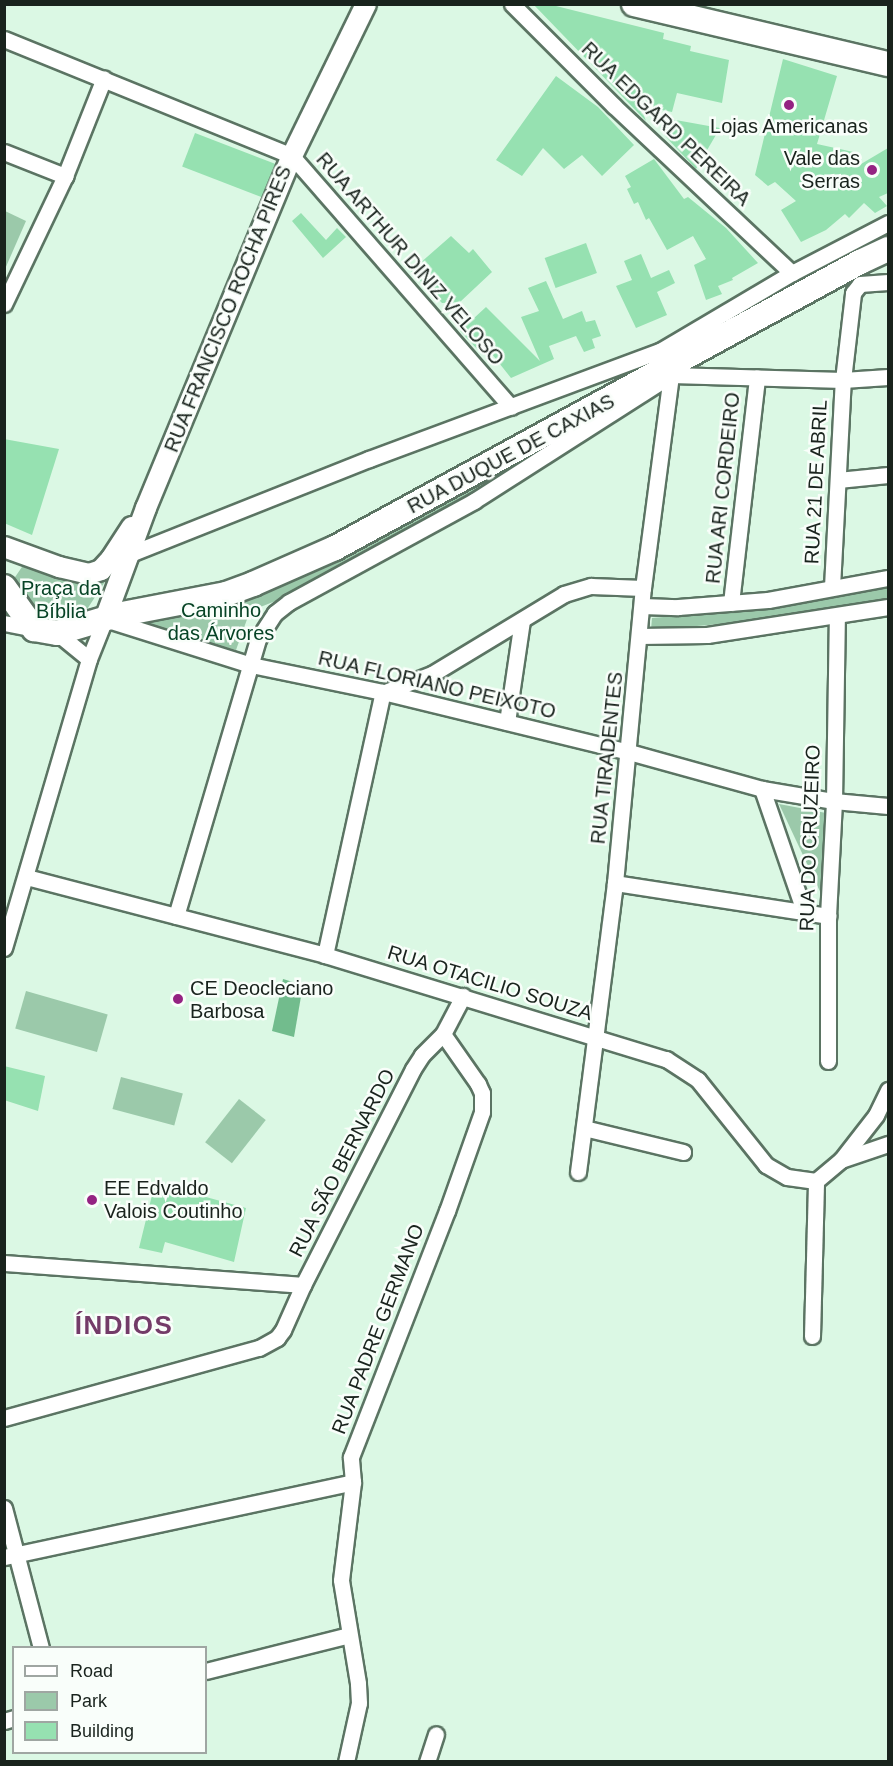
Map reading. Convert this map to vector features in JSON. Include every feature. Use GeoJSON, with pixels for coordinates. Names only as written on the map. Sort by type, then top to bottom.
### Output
{"type":"FeatureCollection","features":[{"type":"Feature","properties":{"kind":"main road"},"geometry":{"type":"LineString","coordinates":[[634,4],[888,64]]}},
{"type":"Feature","properties":{"kind":"main road","name":"RUA DUQUE DE CAXIAS"},"geometry":{"type":"LineString","coordinates":[[45,631],[226,594],[335,548],[668,364],[888,249]]}},
{"type":"Feature","properties":{"kind":"main road"},"geometry":{"type":"LineString","coordinates":[[6,591],[45,631]]}},
{"type":"Feature","properties":{"kind":"street","name":"RUA FRANCISCO ROCHA PIRES"},"geometry":{"type":"LineString","coordinates":[[4,948],[89,659],[111,617],[146,508],[292,156],[366,4]]}},
{"type":"Feature","properties":{"kind":"street","name":"RUA EDGARD PEREIRA"},"geometry":{"type":"LineString","coordinates":[[512,4],[614,106],[792,273]]}},
{"type":"Feature","properties":{"kind":"street","name":"RUA ARTHUR DINIZ VELOSO"},"geometry":{"type":"LineString","coordinates":[[4,39],[292,156],[512,407]]}},
{"type":"Feature","properties":{"kind":"street"},"geometry":{"type":"LineString","coordinates":[[4,304],[64,176],[104,78]]}},
{"type":"Feature","properties":{"kind":"street"},"geometry":{"type":"LineString","coordinates":[[4,152],[64,176]]}},
{"type":"Feature","properties":{"kind":"street","name":"RUA DUQUE DE CAXIAS"},"geometry":{"type":"LineString","coordinates":[[176,916],[265,624],[289,602],[474,501],[792,273],[888,223]]}},
{"type":"Feature","properties":{"kind":"street"},"geometry":{"type":"LineString","coordinates":[[843,380],[854,289],[860,284],[888,282]]}},
{"type":"Feature","properties":{"kind":"street","name":"RUA DUQUE DE CAXIAS"},"geometry":{"type":"LineString","coordinates":[[130,554],[369,459],[512,407],[668,364]]}},
{"type":"Feature","properties":{"kind":"street"},"geometry":{"type":"LineString","coordinates":[[668,364],[757,377],[843,380],[888,377]]}},
{"type":"Feature","properties":{"kind":"street","name":"RUA TIRADENTES"},"geometry":{"type":"LineString","coordinates":[[578,1172],[615,883],[668,364]]}},
{"type":"Feature","properties":{"kind":"street","name":"RUA ARI CORDEIRO"},"geometry":{"type":"LineString","coordinates":[[731,603],[757,377]]}},
{"type":"Feature","properties":{"kind":"street","name":"RUA 21 DE ABRIL"},"geometry":{"type":"LineString","coordinates":[[832,587],[843,380]]}},
{"type":"Feature","properties":{"kind":"street"},"geometry":{"type":"LineString","coordinates":[[838,480],[888,475]]}},
{"type":"Feature","properties":{"kind":"street"},"geometry":{"type":"LineString","coordinates":[[4,547],[59,567],[89,573],[100,570],[111,559],[146,508]]}},
{"type":"Feature","properties":{"kind":"street"},"geometry":{"type":"LineString","coordinates":[[642,606],[678,607],[768,600],[888,578]]}},
{"type":"Feature","properties":{"kind":"street"},"geometry":{"type":"LineString","coordinates":[[325,956],[383,692],[432,674],[564,594],[578,589],[603,586],[644,588]]}},
{"type":"Feature","properties":{"kind":"street"},"geometry":{"type":"LineString","coordinates":[[768,600],[771,626]]}},
{"type":"Feature","properties":{"kind":"street"},"geometry":{"type":"LineString","coordinates":[[639,636],[707,635],[888,607]]}},
{"type":"Feature","properties":{"kind":"street","name":"RUA DO CRUZEIRO"},"geometry":{"type":"LineString","coordinates":[[828,1061],[828,916],[834,801],[837,616]]}},
{"type":"Feature","properties":{"kind":"street","name":"RUA FLORIANO PEIXOTO"},"geometry":{"type":"LineString","coordinates":[[111,617],[251,666],[383,692],[629,752],[762,789],[834,801],[888,806]]}},
{"type":"Feature","properties":{"kind":"street"},"geometry":{"type":"LineString","coordinates":[[507,722],[522,620]]}},
{"type":"Feature","properties":{"kind":"street"},"geometry":{"type":"LineString","coordinates":[[4,623],[45,631],[89,659]]}},
{"type":"Feature","properties":{"kind":"street"},"geometry":{"type":"LineString","coordinates":[[762,789],[804,911]]}},
{"type":"Feature","properties":{"kind":"street","name":"RUA OTACILIO SOUZA"},"geometry":{"type":"LineString","coordinates":[[26,877],[325,956],[595,1037],[646,1050],[683,1068],[698,1080],[766,1165],[787,1177],[816,1181]]}},
{"type":"Feature","properties":{"kind":"street"},"geometry":{"type":"LineString","coordinates":[[615,883],[828,916]]}},
{"type":"Feature","properties":{"kind":"street","name":"RUA SÃO BERNARDO"},"geometry":{"type":"LineString","coordinates":[[4,1418],[269,1344],[283,1330],[303,1285],[413,1069],[422,1055],[443,1034],[463,996]]}},
{"type":"Feature","properties":{"kind":"street","name":"RUA PADRE GERMANO"},"geometry":{"type":"LineString","coordinates":[[346,1761],[359,1703],[340,1566],[353,1482],[351,1457],[439,1233],[482,1112],[482,1093],[478,1084],[443,1034]]}},
{"type":"Feature","properties":{"kind":"street"},"geometry":{"type":"LineString","coordinates":[[812,1336],[816,1181],[841,1160],[876,1115],[888,1090]]}},
{"type":"Feature","properties":{"kind":"street"},"geometry":{"type":"LineString","coordinates":[[584,1128],[683,1152]]}},
{"type":"Feature","properties":{"kind":"street"},"geometry":{"type":"LineString","coordinates":[[841,1160],[888,1144]]}},
{"type":"Feature","properties":{"kind":"street"},"geometry":{"type":"LineString","coordinates":[[4,1263],[303,1285]]}},
{"type":"Feature","properties":{"kind":"street"},"geometry":{"type":"LineString","coordinates":[[10,1555],[353,1482]]}},
{"type":"Feature","properties":{"kind":"street"},"geometry":{"type":"LineString","coordinates":[[4,1508],[10,1555],[41,1646]]}},
{"type":"Feature","properties":{"kind":"street"},"geometry":{"type":"LineString","coordinates":[[207,1671],[349,1635]]}},
{"type":"Feature","properties":{"kind":"street"},"geometry":{"type":"LineString","coordinates":[[427,1761],[436,1734]]}},
{"type":"Feature","properties":{"kind":"green space"},"geometry":{"type":"Polygon","coordinates":[[[5,211],[26,221],[5,269],[5,211]]]}},
{"type":"Feature","properties":{"kind":"green space","name":"Caminho das Árvores"},"geometry":{"type":"Polygon","coordinates":[[[644,386],[371,552],[301,591],[250,611],[236,650],[151,628],[140,615],[235,596],[644,386]]]}},
{"type":"Feature","properties":{"kind":"green space","name":"Praça da Bíblia"},"geometry":{"type":"Polygon","coordinates":[[[24,564],[67,579],[92,584],[106,580],[84,614],[56,624],[41,615],[11,583],[24,564]]]}},
{"type":"Feature","properties":{"kind":"green space"},"geometry":{"type":"Polygon","coordinates":[[[888,585],[888,600],[720,624],[651,630],[652,618],[720,612],[888,585]]]}},
{"type":"Feature","properties":{"kind":"green space"},"geometry":{"type":"Polygon","coordinates":[[[779,804],[826,813],[824,900],[779,804]]]}},
{"type":"Feature","properties":{"kind":"green space"},"geometry":{"type":"Polygon","coordinates":[[[26,991],[108,1014],[97,1052],[15,1028],[26,991]]]}},
{"type":"Feature","properties":{"kind":"green space"},"geometry":{"type":"Polygon","coordinates":[[[121,1077],[183,1094],[174,1125],[112,1109],[121,1077]]]}},
{"type":"Feature","properties":{"kind":"green space"},"geometry":{"type":"Polygon","coordinates":[[[239,1099],[266,1120],[232,1163],[205,1142],[239,1099]]]}},
{"type":"Feature","properties":{"kind":"shaded area"},"geometry":{"type":"Polygon","coordinates":[[[283,979],[303,985],[294,1037],[272,1031],[283,979]]]}},
{"type":"Feature","properties":{"kind":"building"},"geometry":{"type":"Polygon","coordinates":[[[533,4],[548,4],[664,33],[663,39],[691,46],[690,51],[729,60],[722,103],[677,93],[672,112],[647,107],[646,116],[643,113],[646,121],[533,4]]]}},
{"type":"Feature","properties":{"kind":"building"},"geometry":{"type":"Polygon","coordinates":[[[783,59],[837,76],[817,144],[858,153],[856,167],[888,148],[888,193],[879,197],[887,206],[875,213],[864,203],[849,218],[845,214],[826,230],[801,242],[781,210],[796,201],[775,182],[768,186],[755,175],[783,59]]]}},
{"type":"Feature","properties":{"kind":"building"},"geometry":{"type":"Polygon","coordinates":[[[556,76],[598,107],[634,145],[602,176],[582,155],[564,169],[543,148],[522,176],[496,160],[556,76]]]}},
{"type":"Feature","properties":{"kind":"building"},"geometry":{"type":"Polygon","coordinates":[[[670,119],[720,128],[696,169],[664,135],[670,119]]]}},
{"type":"Feature","properties":{"kind":"building"},"geometry":{"type":"Polygon","coordinates":[[[195,133],[276,164],[263,198],[182,167],[195,133]]]}},
{"type":"Feature","properties":{"kind":"building"},"geometry":{"type":"Polygon","coordinates":[[[654,159],[684,199],[688,197],[726,228],[758,263],[732,278],[733,280],[718,286],[722,294],[706,300],[694,265],[706,259],[693,236],[667,250],[649,218],[646,220],[638,202],[634,204],[627,189],[631,187],[625,176],[654,159]]]}},
{"type":"Feature","properties":{"kind":"building"},"geometry":{"type":"Polygon","coordinates":[[[301,213],[326,240],[337,228],[346,237],[323,258],[292,221],[301,213]]]}},
{"type":"Feature","properties":{"kind":"building"},"geometry":{"type":"Polygon","coordinates":[[[451,236],[469,253],[473,249],[492,272],[460,302],[442,303],[411,271],[451,236]]]}},
{"type":"Feature","properties":{"kind":"building"},"geometry":{"type":"Polygon","coordinates":[[[586,243],[597,273],[556,288],[545,258],[586,243]]]}},
{"type":"Feature","properties":{"kind":"building"},"geometry":{"type":"Polygon","coordinates":[[[641,254],[651,278],[669,270],[675,283],[657,292],[667,315],[636,328],[616,286],[632,280],[624,261],[641,254]]]}},
{"type":"Feature","properties":{"kind":"building"},"geometry":{"type":"Polygon","coordinates":[[[546,281],[563,319],[582,311],[586,322],[595,320],[601,336],[592,339],[595,348],[584,352],[576,336],[549,346],[554,359],[511,378],[484,344],[478,350],[460,331],[486,307],[540,361],[521,317],[539,311],[528,288],[546,281]]]}},
{"type":"Feature","properties":{"kind":"building"},"geometry":{"type":"Polygon","coordinates":[[[4,439],[59,449],[32,535],[4,523],[4,439]]]}},
{"type":"Feature","properties":{"kind":"building"},"geometry":{"type":"Polygon","coordinates":[[[4,1066],[45,1076],[38,1111],[4,1100],[4,1066]]]}},
{"type":"Feature","properties":{"kind":"building"},"geometry":{"type":"Polygon","coordinates":[[[155,1183],[246,1208],[234,1262],[165,1242],[162,1253],[139,1248],[155,1183]]]}},
{"type":"Feature","properties":{"kind":"place","name":"Lojas Americanas"},"geometry":{"type":"Point","coordinates":[789,105]}},
{"type":"Feature","properties":{"kind":"place","name":"Vale das Serras"},"geometry":{"type":"Point","coordinates":[872,170]}},
{"type":"Feature","properties":{"kind":"place","name":"CE Deocleciano Barbosa"},"geometry":{"type":"Point","coordinates":[178,999]}},
{"type":"Feature","properties":{"kind":"place","name":"EE Edvaldo Valois Coutinho"},"geometry":{"type":"Point","coordinates":[92,1200]}},
{"type":"Feature","properties":{"kind":"district","name":"ÍNDIOS"},"geometry":{"type":"Point","coordinates":[124,1326]}}]}
